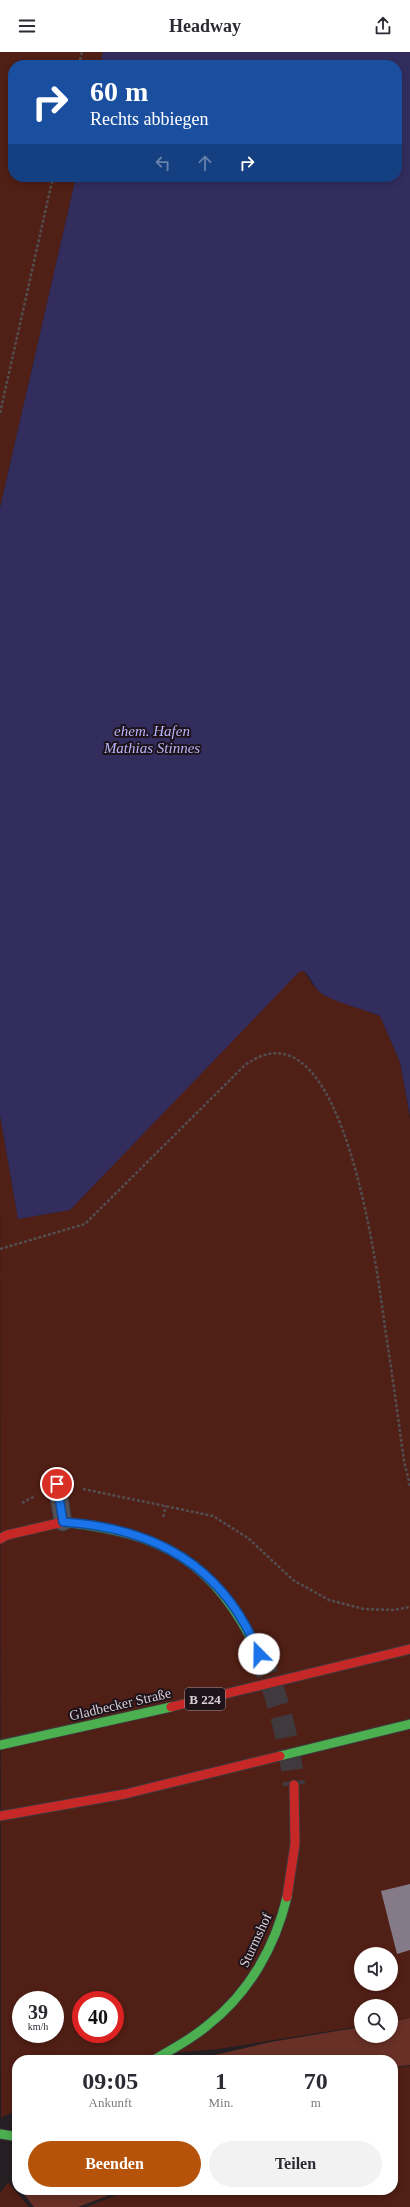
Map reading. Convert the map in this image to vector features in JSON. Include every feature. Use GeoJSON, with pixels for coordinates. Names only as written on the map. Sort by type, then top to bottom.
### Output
{"type":"FeatureCollection","features":[{"type":"Feature","properties":{"kind":"main road"},"geometry":{"type":"LineString","coordinates":[[0,1539],[7,1535],[63,1522],[108,1527],[153,1541],[186,1559],[208,1576],[230,1598],[250,1631],[259,1654]]}},
{"type":"Feature","properties":{"kind":"main road","name":"Gladbecker Straße"},"geometry":{"type":"LineString","coordinates":[[0,1745],[126,1718],[410,1649]]}},
{"type":"Feature","properties":{"kind":"main road"},"geometry":{"type":"LineString","coordinates":[[0,1816],[125,1794],[410,1724]]}},
{"type":"Feature","properties":{"kind":"main road","name":"Sturmshof"},"geometry":{"type":"LineString","coordinates":[[162,2055],[201,2032],[228,2009],[251,1980],[267,1953],[284,1909],[292,1870],[294,1851],[294,1785]]}},
{"type":"Feature","properties":{"kind":"main road"},"geometry":{"type":"LineString","coordinates":[[0,2134],[12,2135]]}},
{"type":"Feature","properties":{"kind":"main road"},"geometry":{"type":"LineString","coordinates":[[0,2146],[12,2137]]}},
{"type":"Feature","properties":{"kind":"lane"},"geometry":{"type":"LineString","coordinates":[[57,1484],[63,1522]]}},
{"type":"Feature","properties":{"kind":"path"},"geometry":{"type":"LineString","coordinates":[[0,413],[52,182]]}},
{"type":"Feature","properties":{"kind":"path"},"geometry":{"type":"LineString","coordinates":[[0,1248],[85,1224],[244,1066],[266,1054],[273,1052],[288,1056],[302,1064],[320,1084],[336,1114],[355,1166],[372,1245],[404,1461],[410,1486]]}},
{"type":"Feature","properties":{"kind":"path"},"geometry":{"type":"LineString","coordinates":[[17,1506],[57,1484],[213,1516],[248,1538],[293,1580],[316,1594],[342,1604],[364,1609],[393,1610],[410,1607]]}},
{"type":"Feature","properties":{"kind":"shaded area"},"geometry":{"type":"Polygon","coordinates":[[[0,52],[103,52],[101,60],[8,60],[8,182],[75,182],[0,508],[0,52]]]}},
{"type":"Feature","properties":{"kind":"shaded area"},"geometry":{"type":"Polygon","coordinates":[[[304,971],[312,984],[322,994],[380,1016],[400,1062],[410,1119],[410,2018],[398,2020],[398,1999],[354,1999],[354,2027],[218,2049],[149,2055],[12,2055],[12,2112],[1,2118],[0,1115],[18,1219],[70,1210],[299,972],[304,971]]]}},
{"type":"Feature","properties":{"kind":"shaded area"},"geometry":{"type":"Polygon","coordinates":[[[410,2018],[410,2065],[398,2066],[398,2055],[215,2055],[271,2042],[354,2028],[354,2043],[398,2043],[398,2021],[410,2018]]]}},
{"type":"Feature","properties":{"kind":"shaded area"},"geometry":{"type":"Polygon","coordinates":[[[410,2066],[410,2207],[87,2207],[116,2195],[398,2195],[398,2067],[410,2066]]]}},
{"type":"Feature","properties":{"kind":"shaded area"},"geometry":{"type":"Polygon","coordinates":[[[8,2182],[12,2187],[12,2195],[19,2195],[29,2207],[0,2207],[0,2193],[8,2182]]]}},
{"type":"Feature","properties":{"kind":"shaded area"},"geometry":{"type":"Polygon","coordinates":[[[25,2195],[110,2195],[78,2207],[34,2207],[25,2195]]]}},
{"type":"Feature","properties":{"kind":"water","name":"ehem. Hafen Mathias Stinnes"},"geometry":{"type":"Polygon","coordinates":[[[103,52],[410,52],[410,1116],[400,1062],[380,1016],[326,996],[318,991],[304,971],[299,972],[70,1210],[18,1219],[0,1115],[0,508],[75,182],[402,182],[402,60],[101,60],[103,52]]]}},
{"type":"Feature","properties":{"kind":"building"},"geometry":{"type":"Polygon","coordinates":[[[410,1884],[410,1950],[398,1954],[398,1947],[395,1947],[381,1891],[410,1884]]]}},
{"type":"Feature","properties":{"kind":"tunnel"},"geometry":{"type":"LineString","coordinates":[[259,1654],[272,1685],[282,1718],[294,1785]]}},
{"type":"Feature","properties":{"kind":"traffic: fast"},"geometry":{"type":"LineString","coordinates":[[63,1522],[99,1527],[130,1534],[158,1544],[182,1557],[204,1574],[224,1596],[242,1622],[259,1654]]}},
{"type":"Feature","properties":{"kind":"traffic: fast"},"geometry":{"type":"LineString","coordinates":[[0,1745],[171,1707]]}},
{"type":"Feature","properties":{"kind":"traffic: fast"},"geometry":{"type":"LineString","coordinates":[[280,1756],[410,1724]]}},
{"type":"Feature","properties":{"kind":"traffic: fast"},"geometry":{"type":"LineString","coordinates":[[162,2055],[202,2030],[223,2012],[248,1984],[268,1951],[282,1916],[287,1897]]}},
{"type":"Feature","properties":{"kind":"traffic: fast"},"geometry":{"type":"LineString","coordinates":[[0,2134],[12,2136]]}},
{"type":"Feature","properties":{"kind":"traffic: jam"},"geometry":{"type":"LineString","coordinates":[[0,1539],[7,1535],[63,1522]]}},
{"type":"Feature","properties":{"kind":"traffic: jam"},"geometry":{"type":"LineString","coordinates":[[171,1707],[410,1649]]}},
{"type":"Feature","properties":{"kind":"traffic: jam"},"geometry":{"type":"LineString","coordinates":[[0,1816],[125,1794],[280,1756]]}},
{"type":"Feature","properties":{"kind":"traffic: jam"},"geometry":{"type":"LineString","coordinates":[[287,1897],[295,1844],[294,1785]]}},
{"type":"Feature","properties":{"kind":"route"},"geometry":{"type":"LineString","coordinates":[[57,1484],[63,1522],[108,1527],[153,1541],[186,1559],[208,1576],[230,1598],[250,1631],[259,1654]]}}]}
